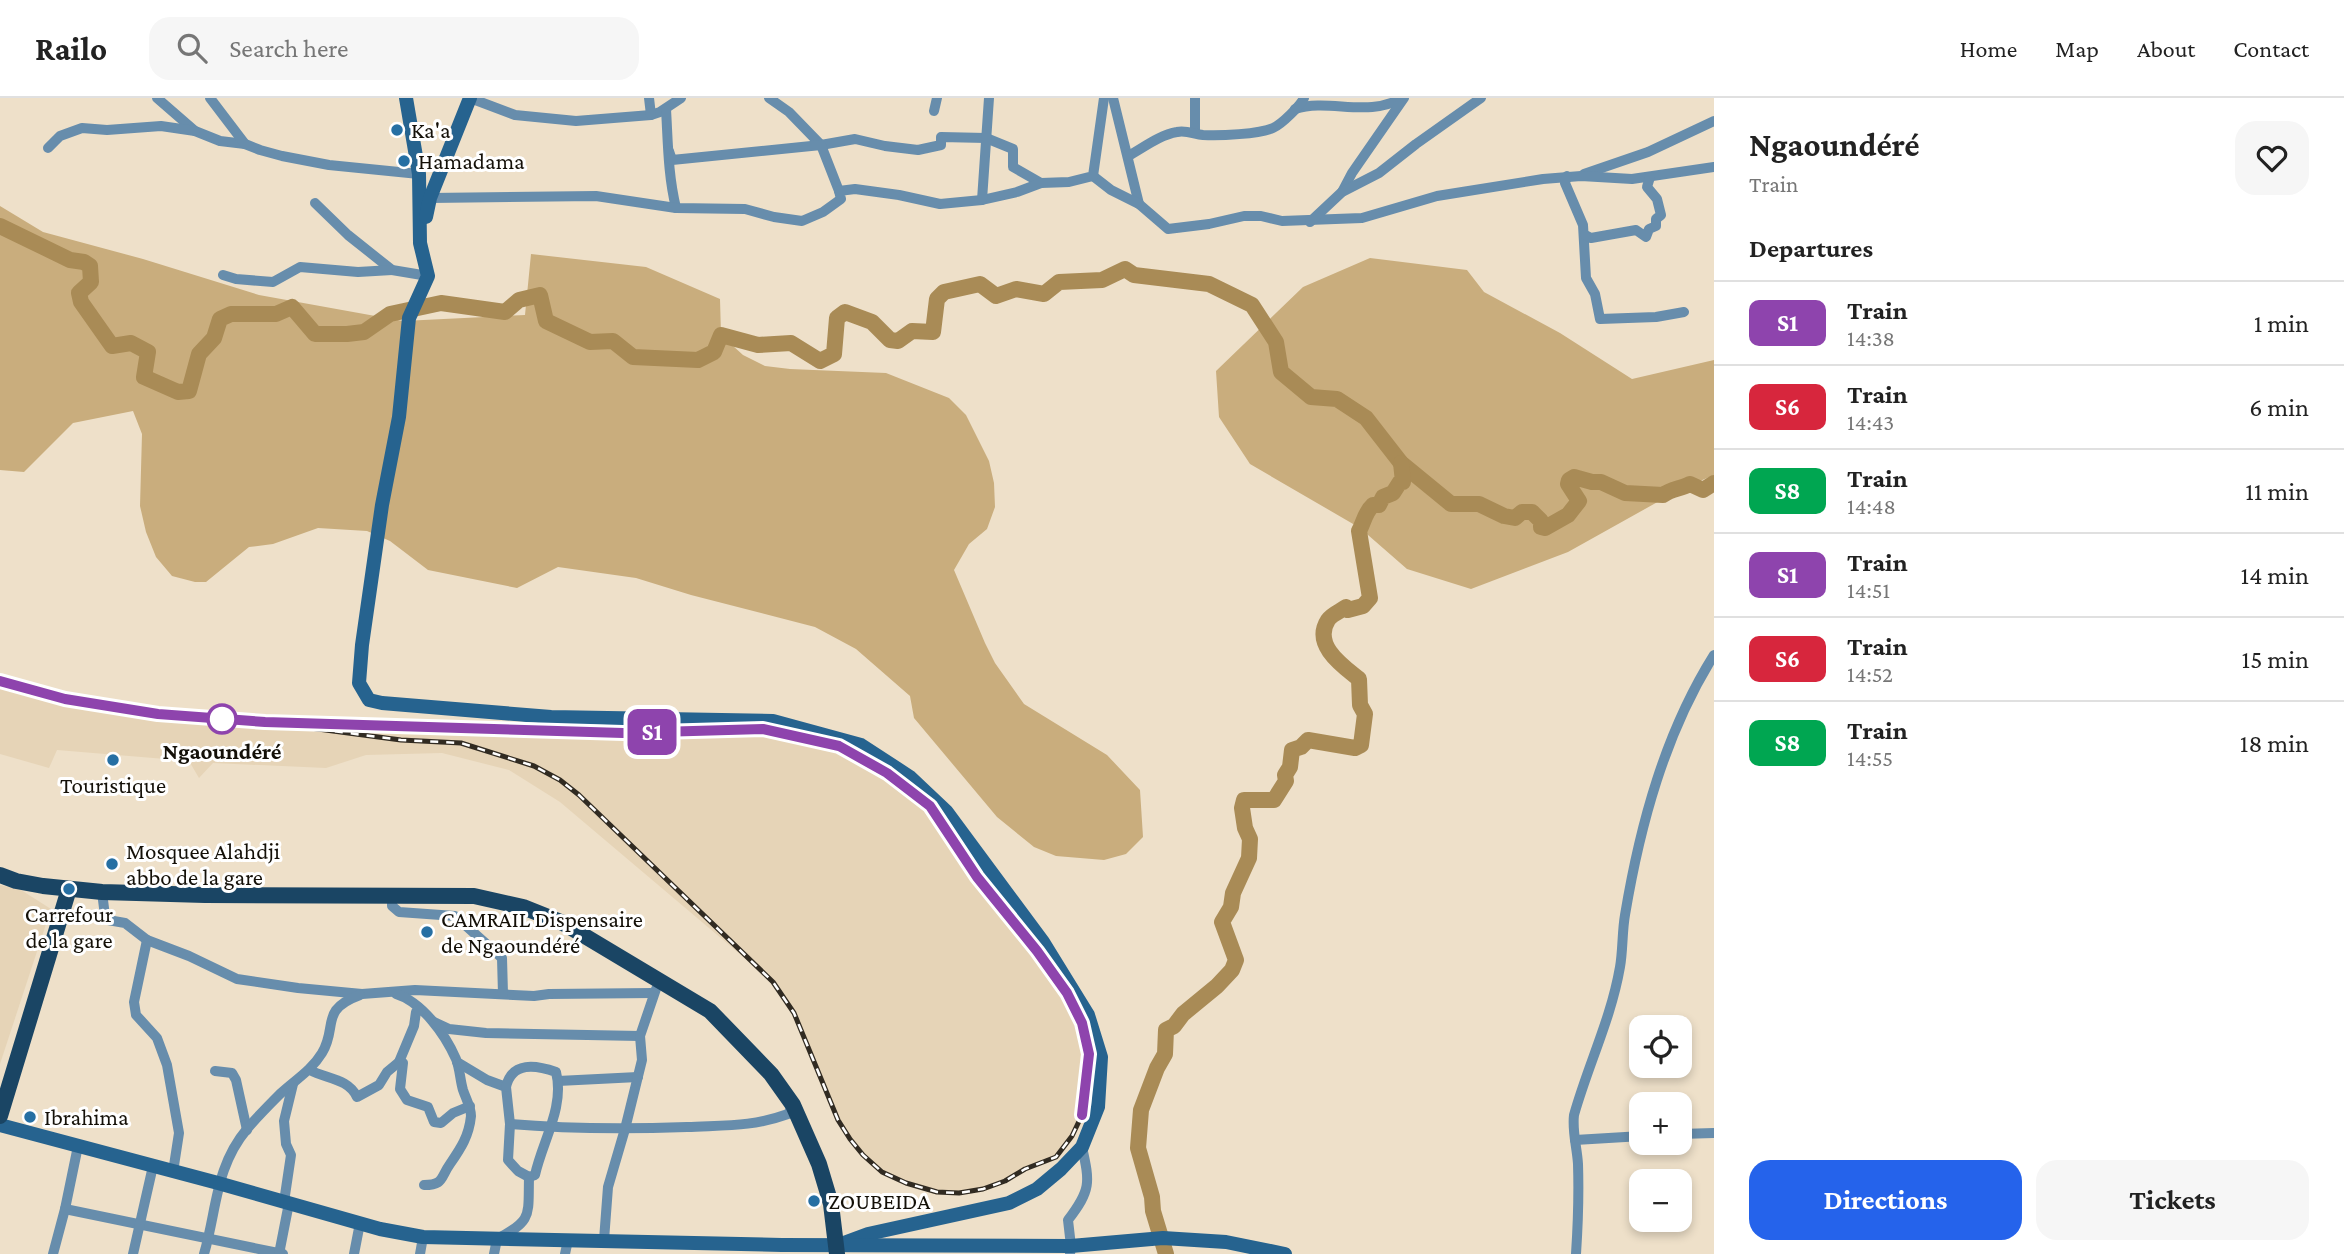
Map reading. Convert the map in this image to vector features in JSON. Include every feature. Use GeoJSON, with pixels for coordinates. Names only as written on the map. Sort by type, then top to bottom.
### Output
{"type":"FeatureCollection","features":[{"type":"Feature","properties":{"kind":"main road"},"geometry":{"type":"LineString","coordinates":[[0,875],[30,884],[102,892],[474,896],[523,907],[564,923],[658,987],[710,1011],[771,1074],[793,1105],[819,1164],[831,1204],[838,1247]]}},
{"type":"Feature","properties":{"kind":"main road"},"geometry":{"type":"LineString","coordinates":[[0,1116],[3,1093],[69,889]]}},
{"type":"Feature","properties":{"kind":"street"},"geometry":{"type":"LineString","coordinates":[[157,98],[195,131]]}},
{"type":"Feature","properties":{"kind":"street"},"geometry":{"type":"LineString","coordinates":[[210,98],[245,144]]}},
{"type":"Feature","properties":{"kind":"street"},"geometry":{"type":"LineString","coordinates":[[405,98],[419,174],[420,243],[428,276],[412,312],[399,416],[382,505],[359,677],[361,689],[369,700],[551,717],[773,721],[861,745],[910,777],[946,811],[1043,942],[1088,1015],[1101,1057],[1098,1107],[1082,1147],[1061,1169],[1037,1189],[1009,1203],[868,1234],[838,1247]]}},
{"type":"Feature","properties":{"kind":"street"},"geometry":{"type":"LineString","coordinates":[[420,243],[430,198],[470,98],[515,115],[576,121],[651,115],[666,109],[681,98]]}},
{"type":"Feature","properties":{"kind":"street"},"geometry":{"type":"LineString","coordinates":[[649,98],[651,115]]}},
{"type":"Feature","properties":{"kind":"street"},"geometry":{"type":"LineString","coordinates":[[430,198],[596,196],[676,208],[745,209],[802,221],[841,200],[839,191],[821,145],[789,112],[769,98]]}},
{"type":"Feature","properties":{"kind":"street"},"geometry":{"type":"LineString","coordinates":[[934,111],[937,98]]}},
{"type":"Feature","properties":{"kind":"street"},"geometry":{"type":"LineString","coordinates":[[982,200],[989,98]]}},
{"type":"Feature","properties":{"kind":"street"},"geometry":{"type":"LineString","coordinates":[[1093,176],[1104,98]]}},
{"type":"Feature","properties":{"kind":"street"},"geometry":{"type":"LineString","coordinates":[[1113,98],[1139,204]]}},
{"type":"Feature","properties":{"kind":"street"},"geometry":{"type":"LineString","coordinates":[[1195,98],[1195,133]]}},
{"type":"Feature","properties":{"kind":"street"},"geometry":{"type":"LineString","coordinates":[[1128,156],[1179,131],[1202,135],[1242,134],[1272,128],[1304,98]]}},
{"type":"Feature","properties":{"kind":"street"},"geometry":{"type":"LineString","coordinates":[[1294,110],[1307,106],[1372,108],[1403,98]]}},
{"type":"Feature","properties":{"kind":"street"},"geometry":{"type":"LineString","coordinates":[[1342,192],[1403,98]]}},
{"type":"Feature","properties":{"kind":"street"},"geometry":{"type":"LineString","coordinates":[[1310,222],[1342,192],[1379,173],[1481,98]]}},
{"type":"Feature","properties":{"kind":"street"},"geometry":{"type":"LineString","coordinates":[[666,109],[668,169],[676,208]]}},
{"type":"Feature","properties":{"kind":"street"},"geometry":{"type":"LineString","coordinates":[[1581,176],[1648,152],[1714,121]]}},
{"type":"Feature","properties":{"kind":"street"},"geometry":{"type":"LineString","coordinates":[[48,148],[60,136],[82,128],[107,130],[161,126],[195,131],[220,141],[245,144],[282,156],[330,165],[419,174]]}},
{"type":"Feature","properties":{"kind":"street"},"geometry":{"type":"LineString","coordinates":[[669,152],[672,160],[855,139],[918,150],[941,145],[941,137],[986,138],[1013,149],[1013,167],[1041,183]]}},
{"type":"Feature","properties":{"kind":"street"},"geometry":{"type":"LineString","coordinates":[[1093,176],[1111,190],[1139,204],[1168,229],[1209,225],[1244,216],[1310,222],[1362,218],[1437,196],[1567,176],[1632,179],[1714,167]]}},
{"type":"Feature","properties":{"kind":"street"},"geometry":{"type":"LineString","coordinates":[[839,191],[855,189],[940,204],[982,200],[1041,183],[1069,182],[1093,176]]}},
{"type":"Feature","properties":{"kind":"street"},"geometry":{"type":"LineString","coordinates":[[1567,176],[1565,183],[1585,234],[1586,278],[1595,293],[1600,319],[1656,317],[1684,312]]}},
{"type":"Feature","properties":{"kind":"street"},"geometry":{"type":"LineString","coordinates":[[1585,234],[1591,237],[1636,230],[1646,237],[1661,215],[1657,199],[1647,187],[1650,177]]}},
{"type":"Feature","properties":{"kind":"street"},"geometry":{"type":"LineString","coordinates":[[315,203],[348,235],[392,270]]}},
{"type":"Feature","properties":{"kind":"street"},"geometry":{"type":"LineString","coordinates":[[223,275],[236,279],[273,282],[300,267],[358,272],[392,270],[428,276]]}},
{"type":"Feature","properties":{"kind":"street"},"geometry":{"type":"LineString","coordinates":[[1576,1254],[1579,1215],[1575,1140],[1572,1130],[1574,1115],[1609,1014],[1620,966],[1631,879],[1658,777],[1672,734],[1714,655]]}},
{"type":"Feature","properties":{"kind":"street"},"geometry":{"type":"LineString","coordinates":[[102,892],[108,920],[125,923],[147,940],[237,979],[362,994],[415,990],[534,996],[658,987],[640,1036],[642,1060],[608,1186],[604,1240]]}},
{"type":"Feature","properties":{"kind":"street"},"geometry":{"type":"LineString","coordinates":[[392,896],[392,906],[399,912],[455,916],[463,922],[502,958],[503,994]]}},
{"type":"Feature","properties":{"kind":"street"},"geometry":{"type":"LineString","coordinates":[[147,940],[134,1002],[136,1015],[157,1038],[167,1065],[179,1133],[173,1172]]}},
{"type":"Feature","properties":{"kind":"street"},"geometry":{"type":"LineString","coordinates":[[415,990],[457,1062],[471,1116],[465,1144],[442,1179],[435,1185],[424,1185]]}},
{"type":"Feature","properties":{"kind":"street"},"geometry":{"type":"LineString","coordinates":[[387,991],[409,998],[438,1025],[460,1031],[640,1036]]}},
{"type":"Feature","properties":{"kind":"street"},"geometry":{"type":"LineString","coordinates":[[204,1254],[218,1183],[247,1130],[281,1093],[310,1070],[324,1051],[331,1016],[339,1006],[362,994]]}},
{"type":"Feature","properties":{"kind":"street"},"geometry":{"type":"LineString","coordinates":[[310,1070],[347,1085],[357,1097],[379,1085],[387,1072],[399,1062],[414,1026],[416,1012],[421,1010]]}},
{"type":"Feature","properties":{"kind":"street"},"geometry":{"type":"LineString","coordinates":[[399,1062],[403,1063],[400,1089],[407,1100],[428,1107],[434,1122],[441,1123],[453,1113],[470,1106]]}},
{"type":"Feature","properties":{"kind":"street"},"geometry":{"type":"LineString","coordinates":[[457,1062],[487,1080],[506,1087]]}},
{"type":"Feature","properties":{"kind":"street"},"geometry":{"type":"LineString","coordinates":[[525,1066],[543,1067],[556,1072],[558,1081],[546,1144],[541,1150],[535,1175],[529,1177],[518,1171],[508,1160],[508,1078],[514,1070],[525,1066]]}},
{"type":"Feature","properties":{"kind":"street"},"geometry":{"type":"LineString","coordinates":[[215,1071],[232,1073],[236,1080],[247,1130]]}},
{"type":"Feature","properties":{"kind":"street"},"geometry":{"type":"LineString","coordinates":[[558,1081],[638,1077]]}},
{"type":"Feature","properties":{"kind":"street"},"geometry":{"type":"LineString","coordinates":[[65,1209],[280,1254],[291,1155],[286,1144],[284,1121],[293,1084]]}},
{"type":"Feature","properties":{"kind":"street"},"geometry":{"type":"LineString","coordinates":[[510,1124],[625,1129],[743,1126],[788,1114],[793,1105]]}},
{"type":"Feature","properties":{"kind":"street"},"geometry":{"type":"LineString","coordinates":[[0,1125],[359,1223],[423,1237],[497,1239],[566,1247],[604,1240],[636,1248],[1010,1250],[1071,1250],[1157,1239],[1226,1242],[1285,1254]]}},
{"type":"Feature","properties":{"kind":"street"},"geometry":{"type":"LineString","coordinates":[[1692,1134],[1714,1133]]}},
{"type":"Feature","properties":{"kind":"street"},"geometry":{"type":"LineString","coordinates":[[1575,1140],[1629,1137]]}},
{"type":"Feature","properties":{"kind":"street"},"geometry":{"type":"LineString","coordinates":[[53,1254],[78,1146]]}},
{"type":"Feature","properties":{"kind":"street"},"geometry":{"type":"LineString","coordinates":[[1071,1250],[1068,1220],[1083,1199],[1089,1178],[1082,1147]]}},
{"type":"Feature","properties":{"kind":"street"},"geometry":{"type":"LineString","coordinates":[[133,1254],[153,1167]]}},
{"type":"Feature","properties":{"kind":"street"},"geometry":{"type":"LineString","coordinates":[[497,1239],[518,1228],[528,1217],[529,1177]]}},
{"type":"Feature","properties":{"kind":"street"},"geometry":{"type":"LineString","coordinates":[[354,1254],[359,1223]]}},
{"type":"Feature","properties":{"kind":"street"},"geometry":{"type":"LineString","coordinates":[[420,1254],[423,1237]]}},
{"type":"Feature","properties":{"kind":"street"},"geometry":{"type":"LineString","coordinates":[[494,1254],[497,1239]]}},
{"type":"Feature","properties":{"kind":"shaded area"},"geometry":{"type":"Polygon","coordinates":[[[0,206],[43,232],[259,295],[403,321],[525,315],[531,254],[646,267],[720,299],[721,335],[743,355],[765,366],[886,373],[949,398],[966,415],[989,461],[994,483],[995,507],[987,529],[969,544],[954,570],[985,643],[995,663],[1024,704],[1107,755],[1140,790],[1143,837],[1126,854],[1104,860],[1056,856],[1034,847],[997,817],[914,718],[910,696],[856,649],[815,627],[636,578],[558,567],[517,588],[428,570],[390,541],[367,531],[318,528],[273,544],[249,547],[206,582],[172,576],[156,557],[146,532],[140,506],[142,434],[133,411],[73,423],[24,472],[0,470],[0,206]]]}},
{"type":"Feature","properties":{"kind":"shaded area"},"geometry":{"type":"Polygon","coordinates":[[[1370,258],[1467,270],[1484,292],[1560,333],[1632,379],[1714,360],[1714,475],[1679,490],[1568,552],[1471,589],[1407,569],[1360,528],[1250,464],[1219,417],[1216,371],[1303,287],[1370,258]]]}},
{"type":"Feature","properties":{"kind":"shaded area"},"geometry":{"type":"Polygon","coordinates":[[[0,681],[65,699],[158,714],[265,722],[623,733],[763,729],[839,746],[887,773],[930,806],[977,877],[1067,993],[1082,1023],[1089,1054],[1082,1115],[1072,1136],[1056,1157],[1025,1169],[1005,1181],[983,1189],[959,1193],[937,1192],[906,1183],[882,1172],[850,1139],[838,1120],[794,1013],[773,982],[560,802],[509,770],[442,753],[366,755],[326,768],[213,763],[199,778],[189,761],[57,750],[49,768],[0,754],[0,681]]]}},
{"type":"Feature","properties":{"kind":"shaded area"},"geometry":{"type":"Polygon","coordinates":[[[0,885],[21,890],[51,909],[0,1064],[0,885]]]}},
{"type":"Feature","properties":{"kind":"waterway"},"geometry":{"type":"LineString","coordinates":[[0,226],[70,260],[84,262],[90,266],[91,282],[79,293],[81,302],[112,346],[131,343],[148,352],[144,377],[178,392],[189,391],[199,354],[214,338],[220,319],[231,314],[276,314],[292,307],[315,334],[347,334],[364,332],[390,314],[441,303],[505,312],[519,300],[540,295],[546,321],[590,342],[613,341],[633,357],[698,360],[714,352],[721,335],[758,345],[791,343],[820,361],[834,354],[837,318],[845,312],[872,322],[890,340],[898,341],[912,331],[933,332],[937,299],[944,292],[980,284],[996,296],[1016,289],[1044,294],[1059,282],[1102,280],[1125,269],[1134,275],[1209,284],[1252,305],[1276,342],[1281,372],[1311,397],[1337,399],[1366,418],[1401,463],[1451,504],[1479,504],[1504,516],[1515,518],[1522,512],[1532,512],[1541,521],[1541,527],[1545,528],[1568,515],[1579,501],[1568,484],[1574,477],[1601,482],[1625,493],[1663,495],[1690,484],[1703,490],[1714,483]]}},
{"type":"Feature","properties":{"kind":"waterway"},"geometry":{"type":"LineString","coordinates":[[1166,1254],[1138,1148],[1141,1110],[1165,1054],[1166,1030],[1174,1026],[1183,1014],[1217,986],[1232,970],[1236,960],[1222,922],[1231,907],[1233,893],[1249,858],[1250,839],[1242,808],[1244,800],[1274,800],[1286,781],[1285,775],[1290,767],[1292,750],[1301,747],[1308,740],[1355,748],[1361,745],[1365,714],[1360,705],[1359,679],[1332,654],[1324,638],[1324,629],[1334,614],[1346,607],[1348,610],[1363,606],[1370,598],[1359,531],[1370,508],[1379,505],[1383,497],[1393,493],[1400,482],[1403,482],[1401,463]]}},
{"type":"Feature","properties":{"kind":"railway"},"geometry":{"type":"LineString","coordinates":[[0,681],[65,699],[158,714],[265,722],[623,733],[763,729],[839,746],[887,773],[930,806],[977,877],[1067,993],[1082,1023],[1089,1054],[1082,1115],[1072,1136],[1056,1157],[983,1189],[959,1193],[937,1192],[906,1183],[882,1172],[863,1155],[838,1120],[794,1013],[773,982],[579,795],[560,780],[534,766],[461,743],[401,740],[265,722]]}},
{"type":"Feature","properties":{"kind":"train","name":"S1"},"geometry":{"type":"LineString","coordinates":[[0,681],[65,699],[158,714],[265,722],[623,733],[763,729],[839,746],[887,773],[930,806],[977,877],[1067,993],[1082,1023],[1089,1054],[1082,1115]]}},
{"type":"Feature","properties":{"kind":"place","name":"Ka'a"},"geometry":{"type":"Point","coordinates":[397,130]}},
{"type":"Feature","properties":{"kind":"place","name":"Hamadama"},"geometry":{"type":"Point","coordinates":[404,161]}},
{"type":"Feature","properties":{"kind":"place","name":"Ngaoundéré"},"geometry":{"type":"Point","coordinates":[222,719]}},
{"type":"Feature","properties":{"kind":"place","name":"Touristique"},"geometry":{"type":"Point","coordinates":[113,760]}},
{"type":"Feature","properties":{"kind":"place","name":"Mosquee Alahdji abbo de la gare"},"geometry":{"type":"Point","coordinates":[112,864]}},
{"type":"Feature","properties":{"kind":"place","name":"Carrefour de la gare"},"geometry":{"type":"Point","coordinates":[69,889]}},
{"type":"Feature","properties":{"kind":"place","name":"CAMRAIL Dispensaire de Ngaoundéré"},"geometry":{"type":"Point","coordinates":[427,932]}},
{"type":"Feature","properties":{"kind":"place","name":"Ibrahima"},"geometry":{"type":"Point","coordinates":[30,1117]}},
{"type":"Feature","properties":{"kind":"place","name":"ZOUBEIDA"},"geometry":{"type":"Point","coordinates":[814,1201]}}]}
